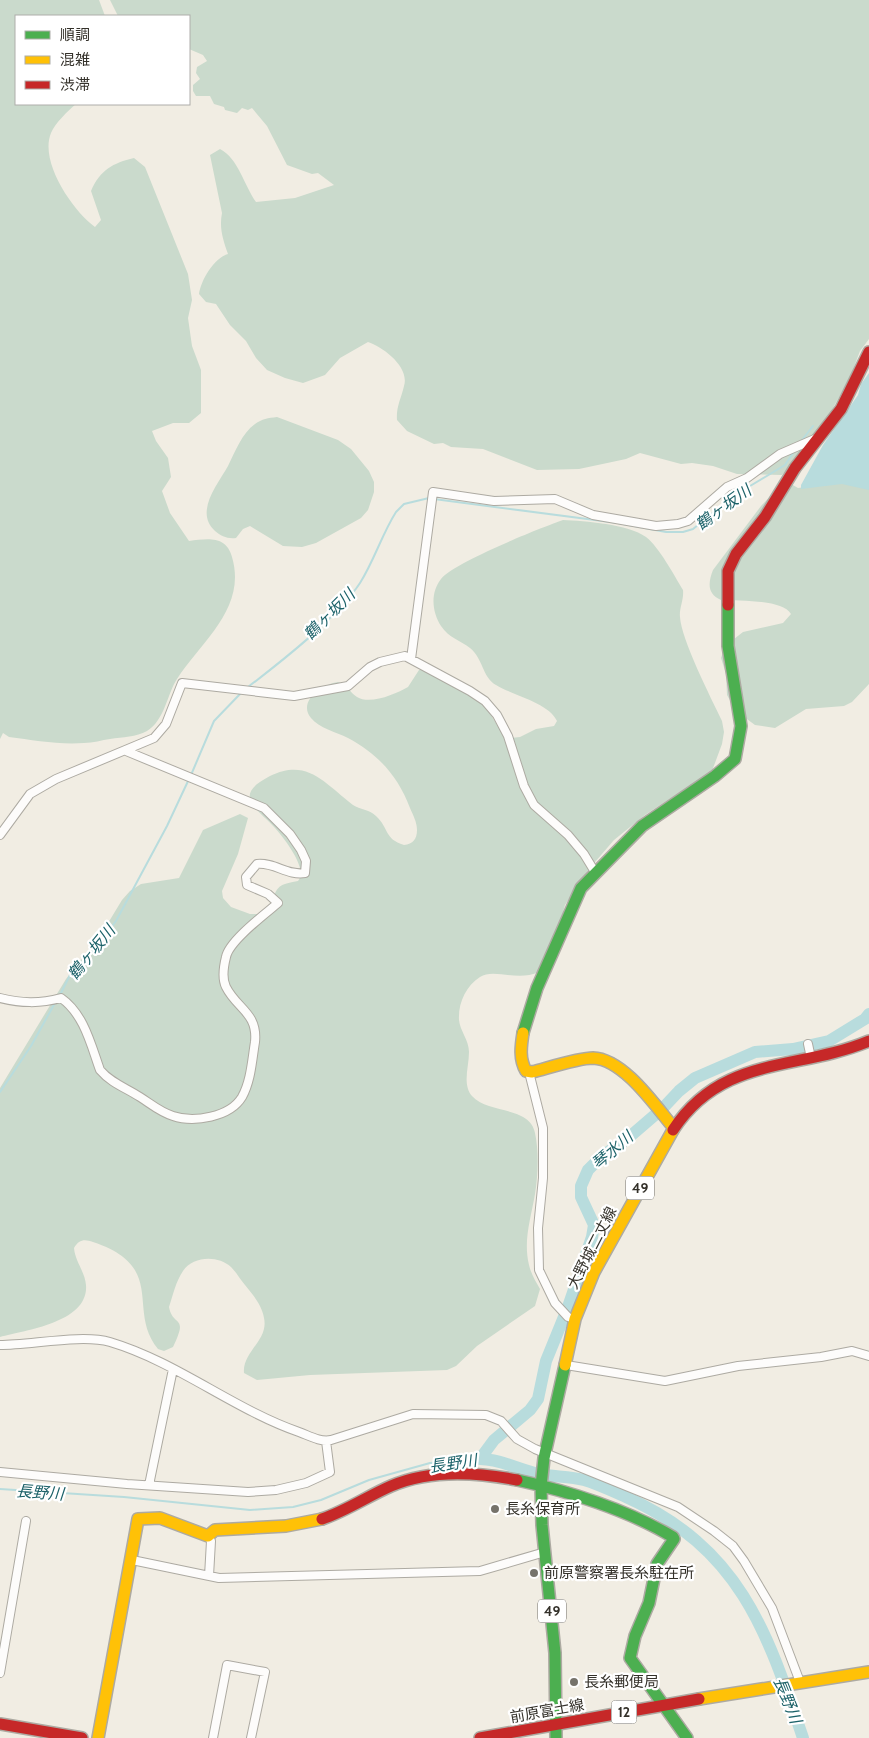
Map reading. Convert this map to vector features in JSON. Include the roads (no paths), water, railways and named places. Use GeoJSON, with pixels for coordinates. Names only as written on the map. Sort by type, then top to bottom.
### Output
{"type":"FeatureCollection","features":[{"type":"Feature","properties":{"kind":"street"},"geometry":{"type":"LineString","coordinates":[[571,1318],[555,1303],[539,1270],[538,1228],[544,1178],[543,1128],[529,1072],[523,1068],[521,1045],[534,994],[581,888],[642,826],[715,776],[735,759],[741,726],[728,646],[728,571],[736,554],[765,517],[795,468],[847,400],[869,352]]}},
{"type":"Feature","properties":{"kind":"street"},"geometry":{"type":"LineString","coordinates":[[410,658],[433,492],[494,500],[554,499],[594,515],[656,526],[678,524],[688,521],[727,487],[747,478],[780,454],[819,437]]}},
{"type":"Feature","properties":{"kind":"street"},"geometry":{"type":"LineString","coordinates":[[0,835],[30,794],[56,779],[126,751],[159,734],[166,724],[182,682],[294,696],[348,686],[370,667],[380,662],[405,656],[470,691],[484,701],[497,715],[508,736],[524,786],[534,805],[568,835],[584,854],[595,872]]}},
{"type":"Feature","properties":{"kind":"street"},"geometry":{"type":"LineString","coordinates":[[0,998],[26,1003],[45,1003],[61,998],[82,1023],[100,1070],[104,1075],[115,1084],[174,1117],[200,1119],[224,1112],[235,1106],[242,1097],[249,1080],[255,1040],[255,1025],[225,987],[226,956],[240,938],[278,903],[268,894],[247,885],[246,877],[257,864],[263,863],[296,875],[305,873],[306,862],[290,834],[264,808],[126,751]]}},
{"type":"Feature","properties":{"kind":"street","name":"大野城二丈線"},"geometry":{"type":"LineString","coordinates":[[545,1456],[566,1365],[571,1318],[594,1272],[674,1128],[698,1100],[728,1079],[809,1051],[852,1048],[869,1041]]}},
{"type":"Feature","properties":{"kind":"street"},"geometry":{"type":"LineString","coordinates":[[529,1072],[592,1058],[602,1059],[628,1075],[674,1128]]}},
{"type":"Feature","properties":{"kind":"street"},"geometry":{"type":"LineString","coordinates":[[0,1345],[102,1340],[173,1369],[273,1422],[326,1441],[413,1414],[486,1415],[495,1417],[521,1442],[545,1456],[678,1508],[714,1531],[733,1546],[772,1608],[799,1683]]}},
{"type":"Feature","properties":{"kind":"street"},"geometry":{"type":"LineString","coordinates":[[566,1365],[665,1380],[738,1366],[821,1357],[852,1350],[869,1356]]}},
{"type":"Feature","properties":{"kind":"street"},"geometry":{"type":"LineString","coordinates":[[149,1485],[173,1369]]}},
{"type":"Feature","properties":{"kind":"street"},"geometry":{"type":"LineString","coordinates":[[0,1472],[32,1477],[248,1492],[276,1490],[306,1483],[330,1472],[326,1441]]}},
{"type":"Feature","properties":{"kind":"street","name":"49"},"geometry":{"type":"LineString","coordinates":[[545,1456],[541,1485],[545,1552],[555,1653],[556,1738]]}},
{"type":"Feature","properties":{"kind":"street"},"geometry":{"type":"LineString","coordinates":[[208,1536],[215,1530],[311,1522],[329,1516],[408,1479],[459,1473],[489,1474],[521,1480],[626,1514],[660,1529],[674,1540],[657,1564],[649,1603],[635,1636],[630,1658],[635,1668],[687,1738]]}},
{"type":"Feature","properties":{"kind":"street"},"geometry":{"type":"LineString","coordinates":[[98,1738],[138,1519],[160,1518],[208,1536],[211,1541],[209,1576]]}},
{"type":"Feature","properties":{"kind":"street"},"geometry":{"type":"LineString","coordinates":[[0,1673],[26,1521]]}},
{"type":"Feature","properties":{"kind":"street"},"geometry":{"type":"LineString","coordinates":[[132,1560],[219,1578],[480,1571],[545,1552]]}},
{"type":"Feature","properties":{"kind":"street"},"geometry":{"type":"LineString","coordinates":[[213,1738],[227,1665],[264,1672],[251,1738]]}},
{"type":"Feature","properties":{"kind":"street","name":"12"},"geometry":{"type":"LineString","coordinates":[[799,1683],[869,1672]]}},
{"type":"Feature","properties":{"kind":"street","name":"前原富士線"},"geometry":{"type":"LineString","coordinates":[[480,1738],[662,1705],[799,1683]]}},
{"type":"Feature","properties":{"kind":"street"},"geometry":{"type":"LineString","coordinates":[[0,1724],[82,1738]]}},
{"type":"Feature","properties":{"kind":"water"},"geometry":{"type":"Polygon","coordinates":[[[869,373],[869,490],[842,484],[801,489],[801,485],[823,445],[858,395],[861,384],[869,373]]]}},
{"type":"Feature","properties":{"kind":"waterway","name":"鶴ヶ坂川"},"geometry":{"type":"LineString","coordinates":[[802,440],[813,426]]}},
{"type":"Feature","properties":{"kind":"waterway","name":"鶴ヶ坂川"},"geometry":{"type":"LineString","coordinates":[[434,499],[618,523],[666,532],[683,532],[693,529],[735,495],[785,465],[795,450]]}},
{"type":"Feature","properties":{"kind":"waterway","name":"鶴ヶ坂川"},"geometry":{"type":"LineString","coordinates":[[248,687],[308,638],[350,596],[365,575],[396,512],[404,504],[429,498]]}},
{"type":"Feature","properties":{"kind":"waterway","name":"鶴ヶ坂川"},"geometry":{"type":"LineString","coordinates":[[191,775],[214,721],[241,693]]}},
{"type":"Feature","properties":{"kind":"waterway","name":"鶴ヶ坂川"},"geometry":{"type":"LineString","coordinates":[[60,995],[70,975],[95,949],[116,921],[167,826],[189,779]]}},
{"type":"Feature","properties":{"kind":"waterway","name":"鶴ヶ坂川"},"geometry":{"type":"LineString","coordinates":[[0,1092],[31,1046],[56,1001]]}},
{"type":"Feature","properties":{"kind":"waterway","name":"琴水川"},"geometry":{"type":"LineString","coordinates":[[803,1738],[776,1661],[761,1627],[743,1595],[722,1567],[696,1541],[665,1517],[626,1497],[594,1484],[579,1479],[539,1474],[495,1461],[480,1459],[494,1440],[530,1410],[538,1399],[546,1361],[568,1307],[592,1237],[594,1225],[581,1197],[581,1186],[588,1170],[601,1157],[627,1139],[695,1078],[755,1052],[793,1049],[829,1041],[865,1019],[869,1014]]}},
{"type":"Feature","properties":{"kind":"waterway","name":"長野川"},"geometry":{"type":"LineString","coordinates":[[0,1489],[124,1497],[250,1510],[293,1507],[321,1500],[369,1480],[430,1463],[480,1459]]}},
{"type":"Feature","properties":{"kind":"place","name":"長糸保育所"},"geometry":{"type":"Point","coordinates":[495,1509]}},
{"type":"Feature","properties":{"kind":"place","name":"前原警察署長糸駐在所"},"geometry":{"type":"Point","coordinates":[534,1573]}},
{"type":"Feature","properties":{"kind":"place","name":"長糸郵便局"},"geometry":{"type":"Point","coordinates":[574,1682]}}]}
